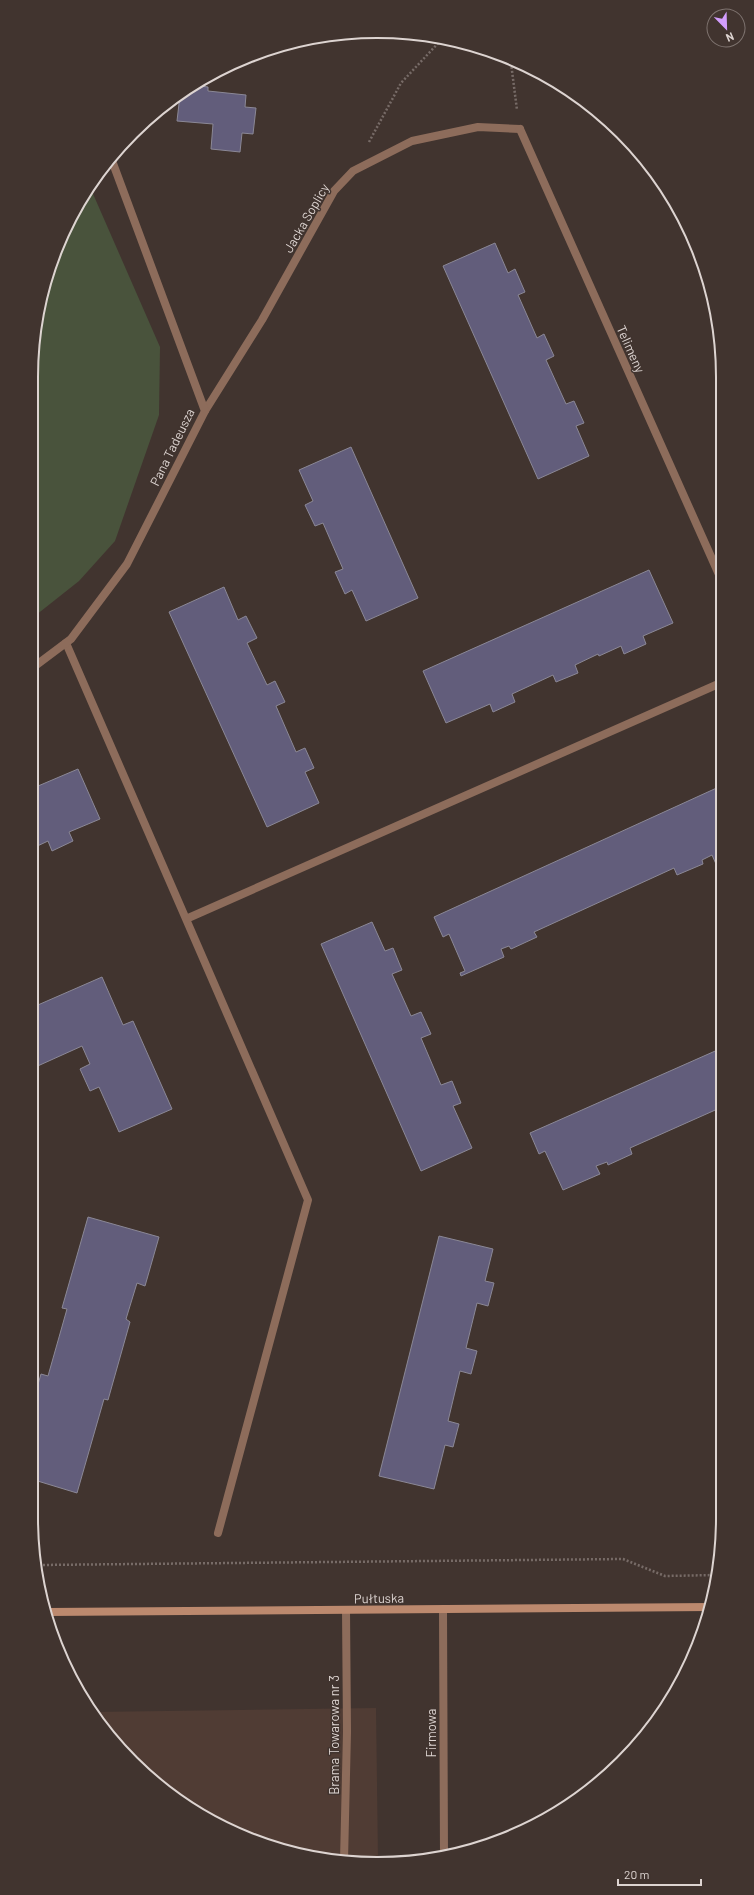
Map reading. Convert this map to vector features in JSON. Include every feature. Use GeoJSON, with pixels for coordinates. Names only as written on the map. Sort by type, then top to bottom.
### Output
{"type":"FeatureCollection","features":[{"type":"Feature","properties":{"kind":"main road","name":"Pułtuska"},"geometry":{"type":"LineString","coordinates":[[52,1612],[704,1607]]}},
{"type":"Feature","properties":{"kind":"street","name":"Jacka Soplicy"},"geometry":{"type":"LineString","coordinates":[[204,411],[262,320],[334,191],[353,171],[412,142],[478,127],[520,129]]}},
{"type":"Feature","properties":{"kind":"street","name":"Telimeny"},"geometry":{"type":"LineString","coordinates":[[520,129],[716,567]]}},
{"type":"Feature","properties":{"kind":"street","name":"Pana Tadeusza"},"geometry":{"type":"LineString","coordinates":[[38,664],[71,639],[127,564],[204,411],[113,164]]}},
{"type":"Feature","properties":{"kind":"street"},"geometry":{"type":"LineString","coordinates":[[66,642],[308,1200],[218,1533]]}},
{"type":"Feature","properties":{"kind":"street"},"geometry":{"type":"LineString","coordinates":[[186,920],[716,685]]}},
{"type":"Feature","properties":{"kind":"street","name":"Firmowa"},"geometry":{"type":"LineString","coordinates":[[443,1609],[444,1850]]}},
{"type":"Feature","properties":{"kind":"street","name":"Brama Towarowa nr 3"},"geometry":{"type":"LineString","coordinates":[[344,1855],[347,1732],[346,1610]]}},
{"type":"Feature","properties":{"kind":"path"},"geometry":{"type":"LineString","coordinates":[[368,144],[401,83],[437,44]]}},
{"type":"Feature","properties":{"kind":"path"},"geometry":{"type":"LineString","coordinates":[[511,66],[520,129]]}},
{"type":"Feature","properties":{"kind":"path"},"geometry":{"type":"LineString","coordinates":[[42,1565],[623,1559],[665,1576],[710,1576]]}},
{"type":"Feature","properties":{"kind":"shaded area"},"geometry":{"type":"Polygon","coordinates":[[[376,1708],[378,1857],[333,1854],[289,1845],[247,1831],[207,1812],[153,1773],[122,1742],[99,1712],[376,1708]]]}},
{"type":"Feature","properties":{"kind":"green space"},"geometry":{"type":"Polygon","coordinates":[[[93,193],[160,347],[159,415],[115,541],[79,581],[38,613],[38,377],[41,333],[56,268],[73,227],[83,207],[93,193]]]}},
{"type":"Feature","properties":{"kind":"building"},"geometry":{"type":"Polygon","coordinates":[[[203,86],[208,87],[208,91],[246,95],[245,107],[256,108],[253,134],[242,133],[240,152],[211,149],[213,124],[177,121],[179,102],[203,86]]]}},
{"type":"Feature","properties":{"kind":"building"},"geometry":{"type":"Polygon","coordinates":[[[495,243],[508,273],[515,269],[525,292],[518,295],[537,338],[544,334],[554,356],[546,360],[566,404],[574,401],[584,423],[576,426],[589,456],[538,479],[443,266],[495,243]]]}},
{"type":"Feature","properties":{"kind":"building"},"geometry":{"type":"Polygon","coordinates":[[[351,447],[418,598],[366,621],[352,590],[345,594],[335,572],[343,569],[323,523],[315,526],[305,505],[313,501],[299,470],[351,447]]]}},
{"type":"Feature","properties":{"kind":"building"},"geometry":{"type":"Polygon","coordinates":[[[649,570],[673,623],[643,636],[646,644],[624,654],[621,646],[599,656],[598,654],[575,665],[578,673],[556,682],[553,675],[512,694],[515,702],[493,712],[490,704],[446,723],[423,671],[649,570]]]}},
{"type":"Feature","properties":{"kind":"building"},"geometry":{"type":"Polygon","coordinates":[[[224,587],[238,620],[246,616],[257,638],[247,643],[267,685],[275,681],[285,702],[276,706],[296,752],[305,748],[314,768],[305,772],[319,803],[267,827],[169,612],[224,587]]]}},
{"type":"Feature","properties":{"kind":"building"},"geometry":{"type":"Polygon","coordinates":[[[78,769],[100,819],[69,832],[73,841],[52,851],[48,841],[38,846],[38,786],[78,769]]]}},
{"type":"Feature","properties":{"kind":"building"},"geometry":{"type":"Polygon","coordinates":[[[716,788],[716,864],[712,855],[702,860],[703,864],[677,875],[674,868],[534,932],[537,937],[511,949],[509,946],[501,949],[504,957],[461,976],[460,973],[465,971],[449,934],[443,937],[434,917],[716,788]]]}},
{"type":"Feature","properties":{"kind":"building"},"geometry":{"type":"Polygon","coordinates":[[[372,922],[385,951],[393,948],[402,970],[392,974],[411,1016],[421,1012],[431,1034],[421,1038],[441,1085],[452,1081],[461,1103],[453,1106],[472,1148],[421,1171],[321,944],[372,922]]]}},
{"type":"Feature","properties":{"kind":"building"},"geometry":{"type":"Polygon","coordinates":[[[102,977],[123,1025],[133,1021],[172,1109],[119,1132],[99,1087],[90,1091],[80,1069],[90,1064],[82,1046],[38,1066],[38,1005],[102,977]]]}},
{"type":"Feature","properties":{"kind":"building"},"geometry":{"type":"Polygon","coordinates":[[[716,1051],[716,1110],[630,1148],[632,1154],[608,1165],[607,1162],[596,1166],[600,1174],[563,1190],[545,1151],[539,1154],[530,1133],[716,1051]]]}},
{"type":"Feature","properties":{"kind":"building"},"geometry":{"type":"Polygon","coordinates":[[[88,1217],[159,1237],[145,1286],[137,1283],[126,1319],[130,1322],[108,1400],[104,1399],[77,1493],[38,1481],[38,1384],[41,1374],[48,1376],[67,1309],[62,1308],[88,1217]]]}},
{"type":"Feature","properties":{"kind":"building"},"geometry":{"type":"Polygon","coordinates":[[[439,1236],[493,1249],[485,1281],[494,1283],[488,1306],[477,1303],[466,1348],[477,1351],[471,1374],[460,1371],[448,1421],[459,1424],[453,1447],[445,1445],[434,1489],[379,1476],[439,1236]]]}}]}
